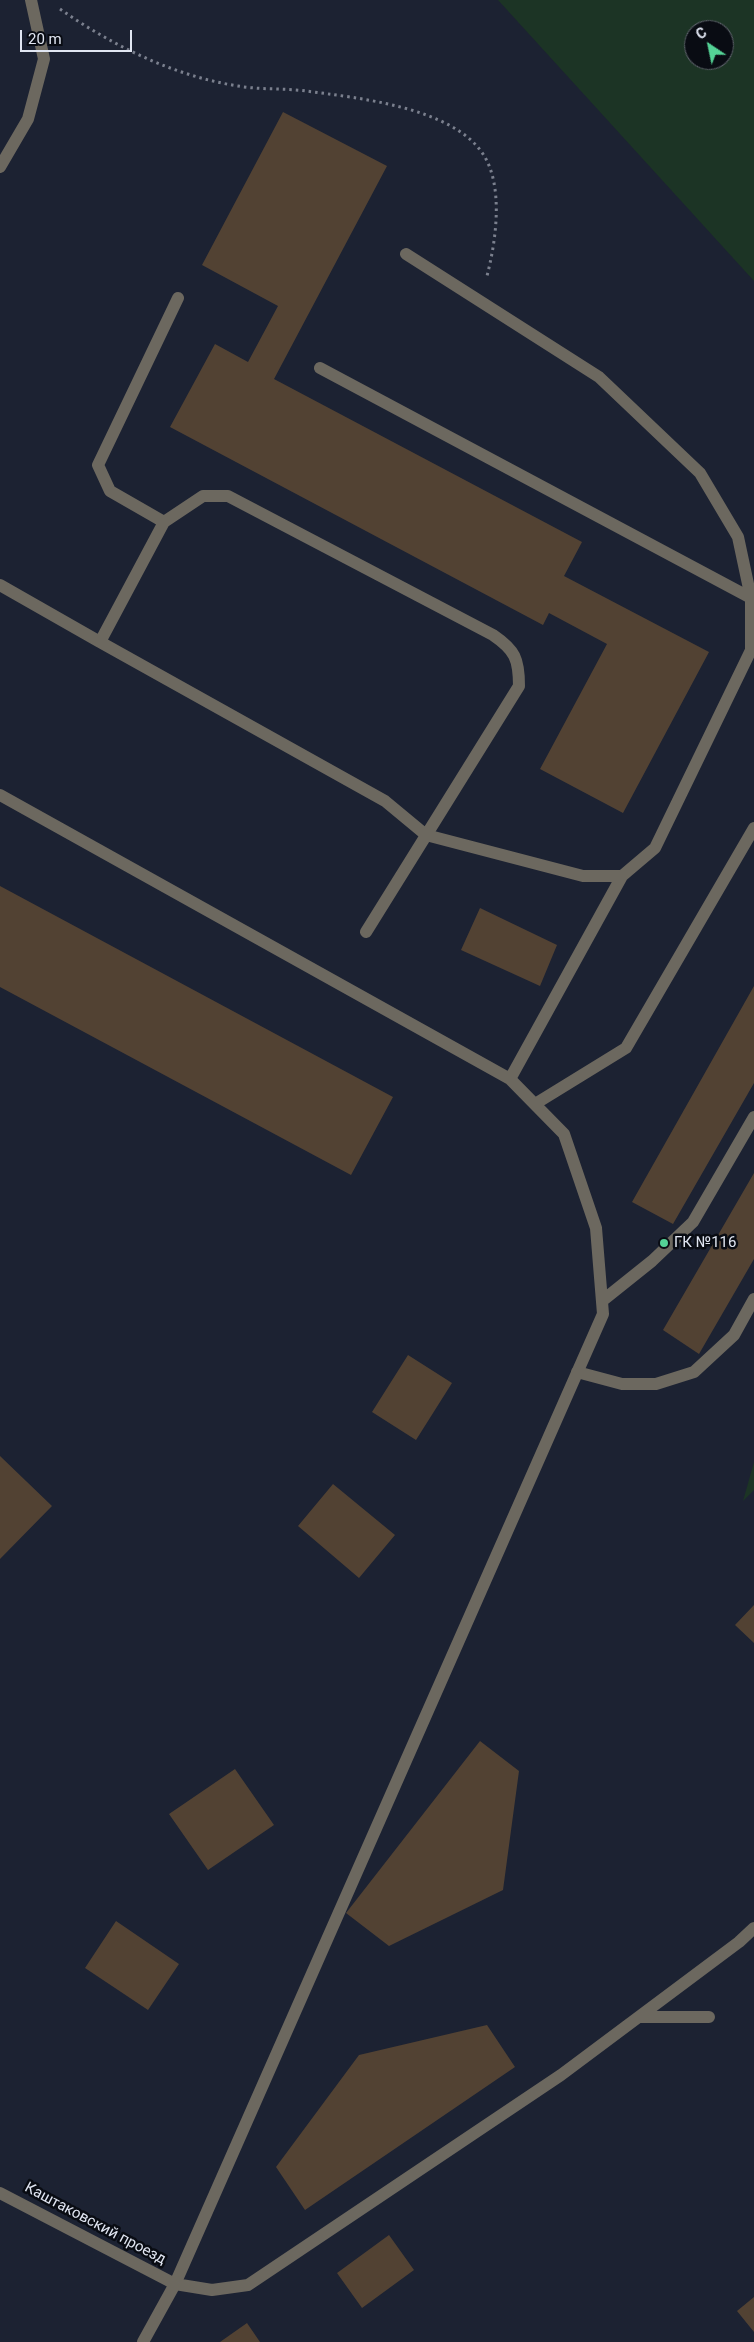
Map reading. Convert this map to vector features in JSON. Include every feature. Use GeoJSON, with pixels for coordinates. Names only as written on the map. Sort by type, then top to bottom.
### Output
{"type":"FeatureCollection","features":[{"type":"Feature","properties":{"kind":"street"},"geometry":{"type":"LineString","coordinates":[[0,167],[28,119],[44,59],[31,0]]}},
{"type":"Feature","properties":{"kind":"street"},"geometry":{"type":"LineString","coordinates":[[406,254],[599,377],[700,474],[738,537],[751,598],[751,650],[655,848],[622,876],[510,1078]]}},
{"type":"Feature","properties":{"kind":"street"},"geometry":{"type":"LineString","coordinates":[[164,522],[110,491],[98,465],[178,298]]}},
{"type":"Feature","properties":{"kind":"street"},"geometry":{"type":"LineString","coordinates":[[320,368],[751,598]]}},
{"type":"Feature","properties":{"kind":"street"},"geometry":{"type":"LineString","coordinates":[[100,642],[164,522],[203,496],[228,496],[507,645],[519,664],[519,686],[366,932]]}},
{"type":"Feature","properties":{"kind":"street"},"geometry":{"type":"LineString","coordinates":[[0,585],[385,801],[426,835],[583,876],[622,876]]}},
{"type":"Feature","properties":{"kind":"street"},"geometry":{"type":"LineString","coordinates":[[0,795],[510,1078],[564,1134],[596,1228],[603,1314],[175,2284],[143,2342]]}},
{"type":"Feature","properties":{"kind":"street"},"geometry":{"type":"LineString","coordinates":[[535,1104],[626,1048],[754,828]]}},
{"type":"Feature","properties":{"kind":"street"},"geometry":{"type":"LineString","coordinates":[[602,1301],[652,1261],[694,1222],[754,1118]]}},
{"type":"Feature","properties":{"kind":"street"},"geometry":{"type":"LineString","coordinates":[[577,1372],[622,1384],[656,1384],[694,1372],[734,1335],[754,1299]]}},
{"type":"Feature","properties":{"kind":"street","name":"Каштаковский проезд"},"geometry":{"type":"LineString","coordinates":[[0,2193],[175,2284],[212,2290],[248,2285],[561,2076],[739,1942],[754,1928]]}},
{"type":"Feature","properties":{"kind":"street"},"geometry":{"type":"LineString","coordinates":[[640,2017],[709,2017]]}},
{"type":"Feature","properties":{"kind":"path"},"geometry":{"type":"LineString","coordinates":[[54,5],[136,54],[191,75],[239,86],[305,91],[401,108],[443,121],[462,134],[482,154],[493,179],[494,247],[480,302]]}},
{"type":"Feature","properties":{"kind":"green space"},"geometry":{"type":"Polygon","coordinates":[[[498,0],[754,0],[754,281],[498,0]]]}},
{"type":"Feature","properties":{"kind":"green space"},"geometry":{"type":"Polygon","coordinates":[[[754,1462],[754,1490],[743,1501],[754,1462]]]}},
{"type":"Feature","properties":{"kind":"building"},"geometry":{"type":"Polygon","coordinates":[[[283,112],[387,166],[274,379],[582,542],[564,576],[709,652],[623,813],[540,769],[607,644],[549,613],[543,625],[170,427],[215,344],[248,362],[278,306],[202,265],[283,112]]]}},
{"type":"Feature","properties":{"kind":"building"},"geometry":{"type":"Polygon","coordinates":[[[0,886],[393,1097],[351,1175],[0,987],[0,886]]]}},
{"type":"Feature","properties":{"kind":"building"},"geometry":{"type":"Polygon","coordinates":[[[480,908],[557,945],[540,986],[461,950],[480,908]]]}},
{"type":"Feature","properties":{"kind":"building"},"geometry":{"type":"Polygon","coordinates":[[[754,986],[754,1083],[673,1224],[632,1202],[754,986]]]}},
{"type":"Feature","properties":{"kind":"building"},"geometry":{"type":"Polygon","coordinates":[[[754,1173],[754,1259],[699,1354],[663,1330],[754,1173]]]}},
{"type":"Feature","properties":{"kind":"building"},"geometry":{"type":"Polygon","coordinates":[[[408,1355],[452,1383],[416,1440],[372,1412],[408,1355]]]}},
{"type":"Feature","properties":{"kind":"building"},"geometry":{"type":"Polygon","coordinates":[[[0,1456],[52,1506],[0,1559],[0,1456]]]}},
{"type":"Feature","properties":{"kind":"building"},"geometry":{"type":"Polygon","coordinates":[[[333,1484],[395,1535],[359,1578],[298,1526],[333,1484]]]}},
{"type":"Feature","properties":{"kind":"building"},"geometry":{"type":"Polygon","coordinates":[[[754,1605],[754,1643],[735,1625],[754,1605]]]}},
{"type":"Feature","properties":{"kind":"building"},"geometry":{"type":"Polygon","coordinates":[[[480,1741],[519,1771],[503,1890],[389,1946],[346,1913],[480,1741]]]}},
{"type":"Feature","properties":{"kind":"building"},"geometry":{"type":"Polygon","coordinates":[[[235,1769],[274,1825],[208,1870],[169,1814],[235,1769]]]}},
{"type":"Feature","properties":{"kind":"building"},"geometry":{"type":"Polygon","coordinates":[[[116,1921],[179,1964],[148,2010],[85,1968],[116,1921]]]}},
{"type":"Feature","properties":{"kind":"building"},"geometry":{"type":"Polygon","coordinates":[[[487,2025],[515,2067],[305,2210],[276,2167],[359,2055],[487,2025]]]}},
{"type":"Feature","properties":{"kind":"building"},"geometry":{"type":"Polygon","coordinates":[[[389,2235],[414,2270],[362,2308],[337,2273],[389,2235]]]}},
{"type":"Feature","properties":{"kind":"building"},"geometry":{"type":"Polygon","coordinates":[[[754,2297],[754,2332],[737,2311],[754,2297]]]}},
{"type":"Feature","properties":{"kind":"building"},"geometry":{"type":"Polygon","coordinates":[[[247,2323],[260,2342],[220,2342],[247,2323]]]}},
{"type":"Feature","properties":{"kind":"place","name":"ГК №116"},"geometry":{"type":"Point","coordinates":[664,1243]}}]}
